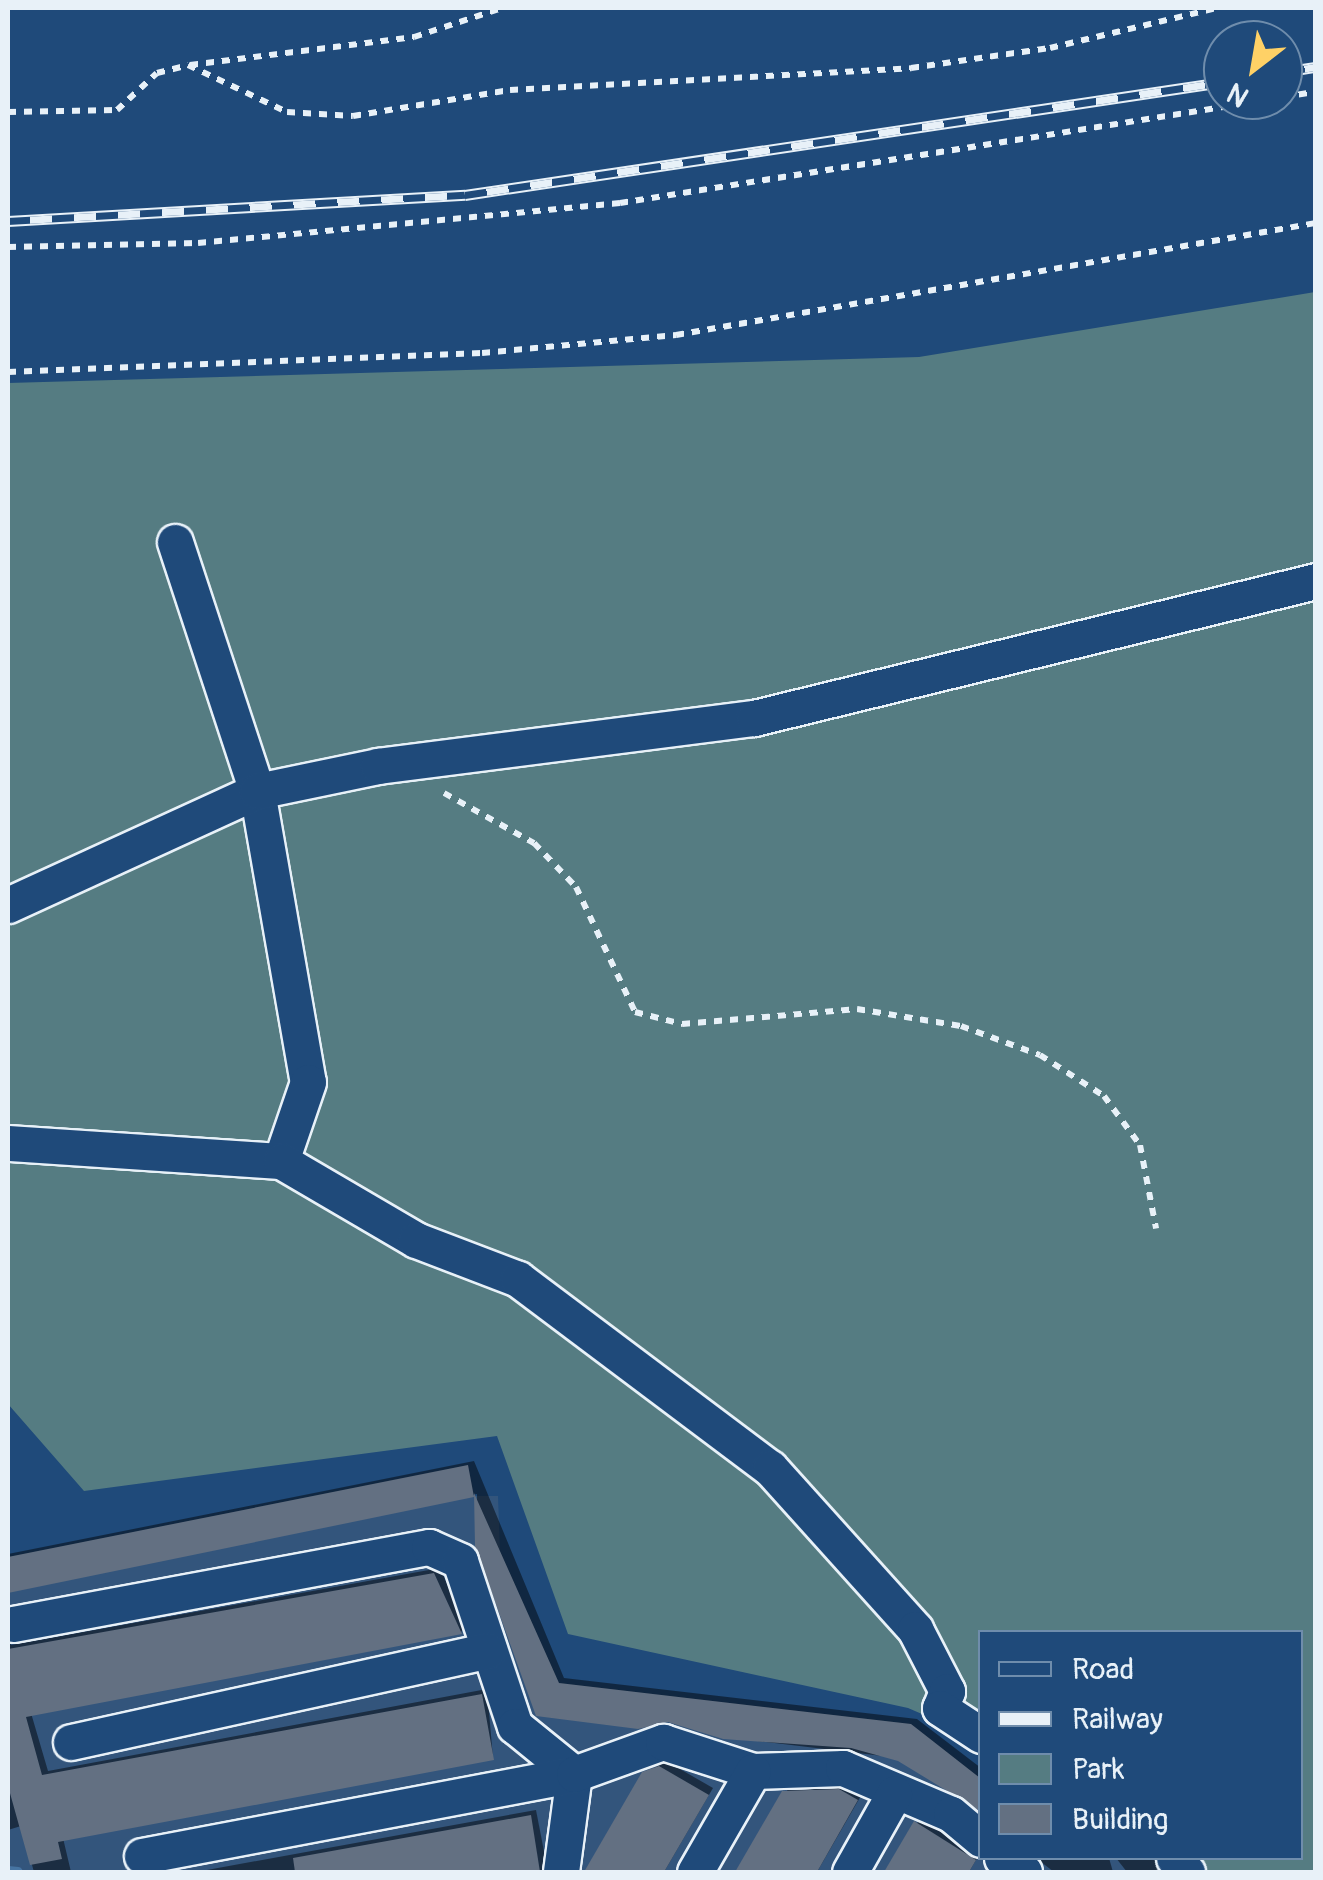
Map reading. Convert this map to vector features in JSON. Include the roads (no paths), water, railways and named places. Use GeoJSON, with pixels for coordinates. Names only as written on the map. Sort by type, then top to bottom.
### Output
{"type":"FeatureCollection","features":[{"type":"Feature","properties":{"kind":"lane"},"geometry":{"type":"LineString","coordinates":[[174,542],[257,791],[308,1082],[281,1161]]}},
{"type":"Feature","properties":{"kind":"lane"},"geometry":{"type":"LineString","coordinates":[[8,906],[257,791],[378,766],[754,718],[1316,581]]}},
{"type":"Feature","properties":{"kind":"lane"},"geometry":{"type":"LineString","coordinates":[[8,1143],[281,1161],[416,1240],[518,1279],[770,1468],[915,1628],[947,1691],[940,1708],[978,1733]]}},
{"type":"Feature","properties":{"kind":"lane"},"geometry":{"type":"LineString","coordinates":[[14,1624],[429,1548],[460,1561],[515,1726],[574,1774]]}},
{"type":"Feature","properties":{"kind":"lane"},"geometry":{"type":"LineString","coordinates":[[72,1742],[488,1650]]}},
{"type":"Feature","properties":{"kind":"lane"},"geometry":{"type":"LineString","coordinates":[[142,1856],[574,1774],[663,1742],[753,1771],[844,1768],[894,1794],[951,1814],[978,1839]]}},
{"type":"Feature","properties":{"kind":"lane"},"geometry":{"type":"LineString","coordinates":[[695,1872],[753,1771]]}},
{"type":"Feature","properties":{"kind":"lane"},"geometry":{"type":"LineString","coordinates":[[561,1872],[574,1774]]}},
{"type":"Feature","properties":{"kind":"lane"},"geometry":{"type":"LineString","coordinates":[[850,1872],[894,1794]]}},
{"type":"Feature","properties":{"kind":"waterway"},"geometry":{"type":"LineString","coordinates":[[8,1871],[18,1872]]}},
{"type":"Feature","properties":{"kind":"railway"},"geometry":{"type":"LineString","coordinates":[[1303,69],[1316,67]]}},
{"type":"Feature","properties":{"kind":"railway"},"geometry":{"type":"LineString","coordinates":[[8,221],[465,195],[1203,85]]}}]}
